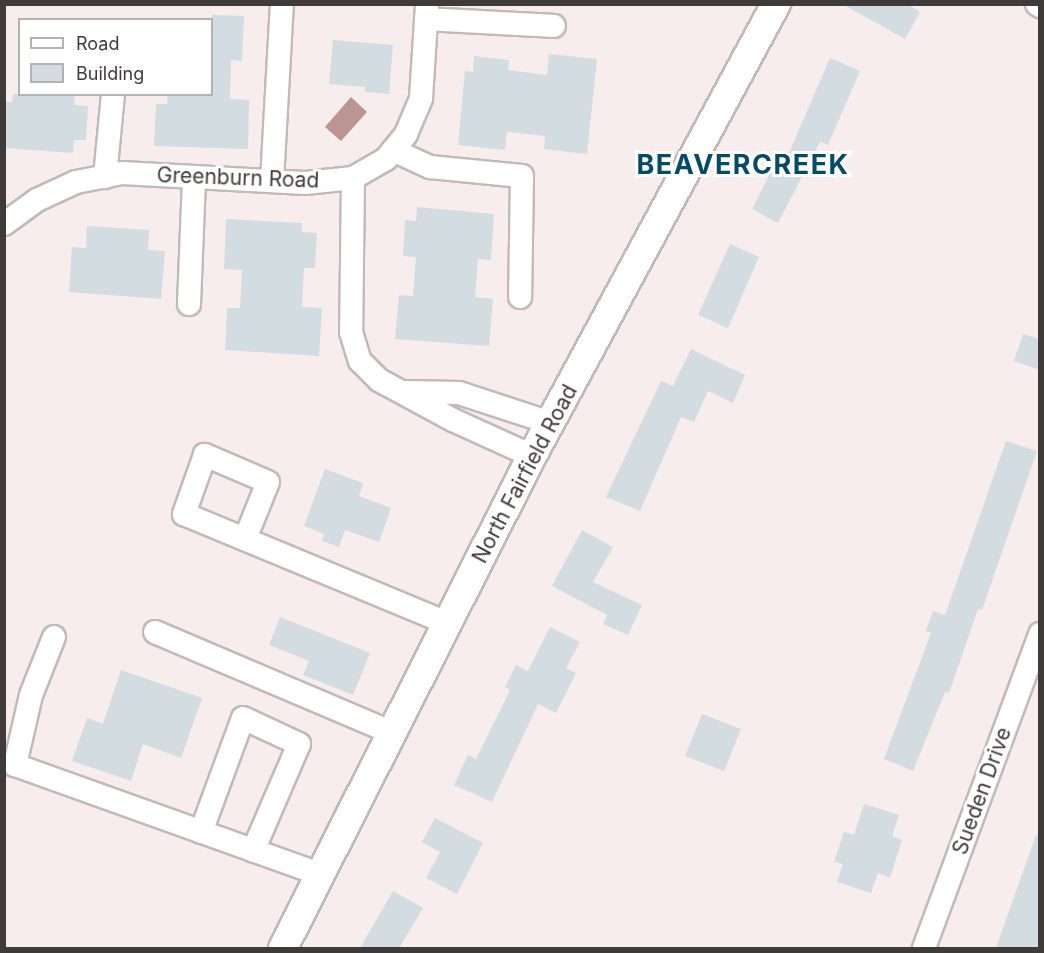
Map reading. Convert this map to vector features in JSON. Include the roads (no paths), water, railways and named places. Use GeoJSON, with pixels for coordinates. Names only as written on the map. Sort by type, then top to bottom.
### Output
{"type":"FeatureCollection","features":[{"type":"Feature","properties":{"kind":"main road","name":"North Fairfield Road"},"geometry":{"type":"LineString","coordinates":[[283,948],[532,456],[776,4]]}},
{"type":"Feature","properties":{"kind":"street"},"geometry":{"type":"LineString","coordinates":[[272,181],[282,4]]}},
{"type":"Feature","properties":{"kind":"street"},"geometry":{"type":"LineString","coordinates":[[532,456],[453,420],[379,381],[360,361],[351,332],[354,178],[393,150],[406,134],[421,98],[426,12],[554,26]]}},
{"type":"Feature","properties":{"kind":"street"},"geometry":{"type":"LineString","coordinates":[[105,177],[113,96]]}},
{"type":"Feature","properties":{"kind":"street"},"geometry":{"type":"LineString","coordinates":[[393,150],[430,167],[522,176],[520,297]]}},
{"type":"Feature","properties":{"kind":"street","name":"Greenburn Road"},"geometry":{"type":"LineString","coordinates":[[4,224],[37,200],[76,182],[122,174],[272,181],[354,178]]}},
{"type":"Feature","properties":{"kind":"street"},"geometry":{"type":"LineString","coordinates":[[189,304],[194,177]]}},
{"type":"Feature","properties":{"kind":"street"},"geometry":{"type":"LineString","coordinates":[[402,392],[459,393],[551,423]]}},
{"type":"Feature","properties":{"kind":"street"},"geometry":{"type":"LineString","coordinates":[[245,539],[447,623]]}},
{"type":"Feature","properties":{"kind":"street"},"geometry":{"type":"LineString","coordinates":[[155,632],[391,732]]}},
{"type":"Feature","properties":{"kind":"street","name":"Sueden Drive"},"geometry":{"type":"LineString","coordinates":[[924,948],[1040,634]]}},
{"type":"Feature","properties":{"kind":"street"},"geometry":{"type":"LineString","coordinates":[[54,637],[31,695],[15,765],[320,874]]}},
{"type":"Feature","properties":{"kind":"street"},"geometry":{"type":"LineString","coordinates":[[201,832],[243,718],[299,744],[252,851]]}},
{"type":"Feature","properties":{"kind":"district","name":"BEAVERCREEK"},"geometry":{"type":"Point","coordinates":[743,165]}}]}
